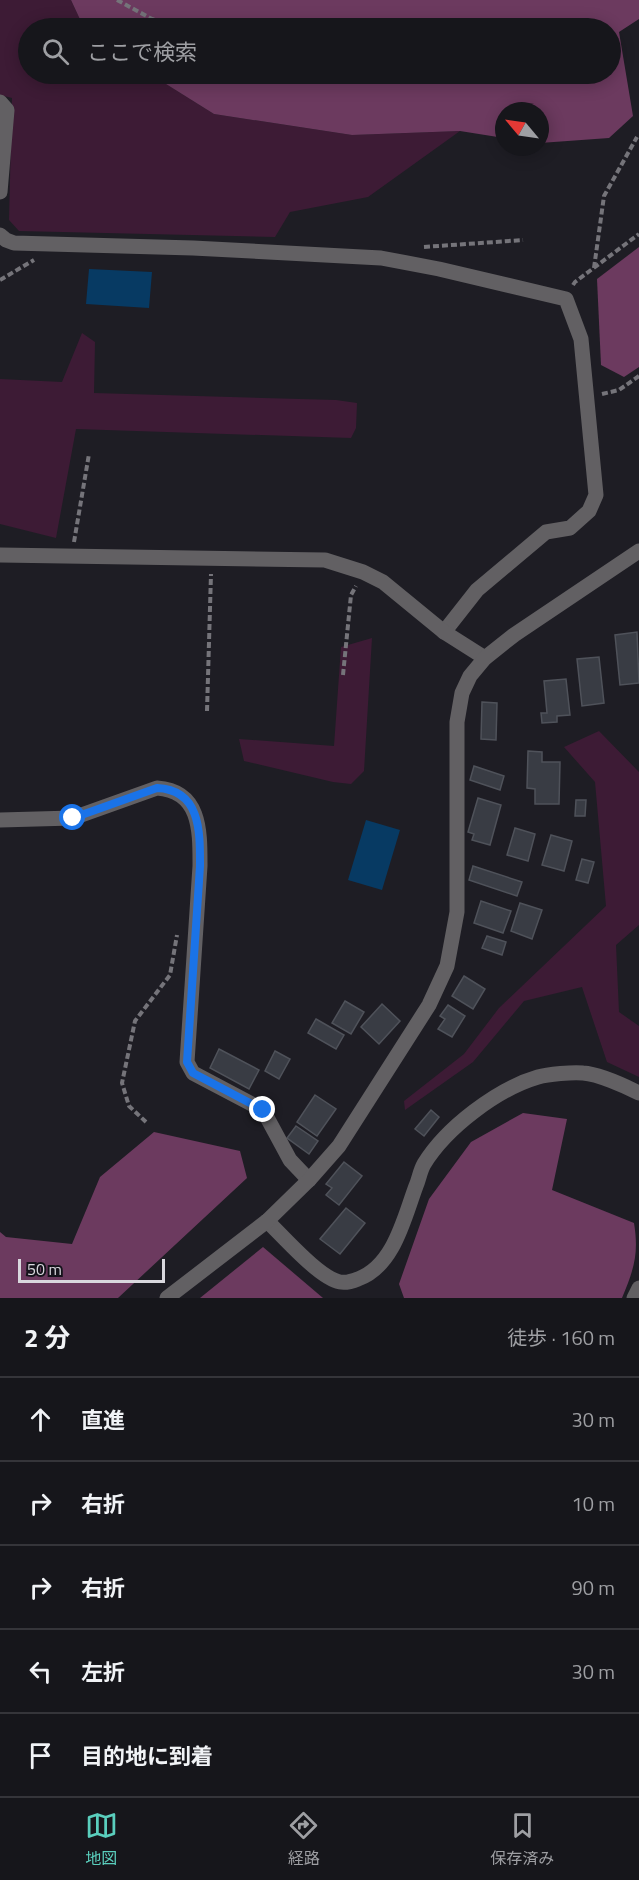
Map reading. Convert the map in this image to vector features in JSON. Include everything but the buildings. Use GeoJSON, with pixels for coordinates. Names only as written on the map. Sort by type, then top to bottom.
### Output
{"type":"FeatureCollection","features":[{"type":"Feature","properties":{"kind":"street"},"geometry":{"type":"LineString","coordinates":[[0,102],[7,110],[0,192]]}},
{"type":"Feature","properties":{"kind":"street"},"geometry":{"type":"LineString","coordinates":[[0,234],[6,240],[14,243],[193,248],[381,258],[439,269],[566,299],[582,339],[596,495],[589,511],[570,528],[546,532],[477,590],[444,632]]}},
{"type":"Feature","properties":{"kind":"street"},"geometry":{"type":"LineString","coordinates":[[167,1298],[267,1221],[309,1180],[339,1146],[429,1005],[447,966],[457,912],[457,722],[462,693],[470,676],[486,658],[514,635],[639,550]]}},
{"type":"Feature","properties":{"kind":"street"},"geometry":{"type":"LineString","coordinates":[[0,555],[325,560],[363,572],[383,582],[444,632],[486,658]]}},
{"type":"Feature","properties":{"kind":"street"},"geometry":{"type":"LineString","coordinates":[[0,820],[73,818],[157,788],[170,789],[182,795],[197,819],[200,836],[187,1062],[193,1073],[263,1110],[290,1160],[309,1180]]}},
{"type":"Feature","properties":{"kind":"street"},"geometry":{"type":"LineString","coordinates":[[267,1221],[320,1272],[339,1282],[354,1281],[366,1276],[381,1265],[398,1236],[424,1165],[450,1131],[501,1092],[539,1076],[584,1073],[626,1086],[639,1093]]}},
{"type":"Feature","properties":{"kind":"street"},"geometry":{"type":"LineString","coordinates":[[634,1298],[639,1288]]}},
{"type":"Feature","properties":{"kind":"path"},"geometry":{"type":"LineString","coordinates":[[117,0],[150,18]]}},
{"type":"Feature","properties":{"kind":"path"},"geometry":{"type":"LineString","coordinates":[[594,268],[604,196],[637,137]]}},
{"type":"Feature","properties":{"kind":"path"},"geometry":{"type":"LineString","coordinates":[[566,299],[575,282],[639,234]]}},
{"type":"Feature","properties":{"kind":"path"},"geometry":{"type":"LineString","coordinates":[[422,248],[523,240]]}},
{"type":"Feature","properties":{"kind":"path"},"geometry":{"type":"LineString","coordinates":[[587,398],[619,390],[639,376]]}},
{"type":"Feature","properties":{"kind":"path"},"geometry":{"type":"LineString","coordinates":[[72,556],[89,453]]}},
{"type":"Feature","properties":{"kind":"path"},"geometry":{"type":"LineString","coordinates":[[207,711],[211,558]]}},
{"type":"Feature","properties":{"kind":"path"},"geometry":{"type":"LineString","coordinates":[[343,675],[351,595],[363,572]]}},
{"type":"Feature","properties":{"kind":"path"},"geometry":{"type":"LineString","coordinates":[[146,1122],[129,1106],[122,1083],[135,1021],[170,975],[177,930]]}},
{"type":"Feature","properties":{"kind":"shaded area"},"geometry":{"type":"Polygon","coordinates":[[[0,0],[71,0],[79,18],[18,18],[18,84],[166,84],[214,114],[352,135],[460,131],[368,197],[290,212],[275,237],[19,231],[9,220],[12,98],[0,95],[0,0]]]}},
{"type":"Feature","properties":{"kind":"shaded area"},"geometry":{"type":"Polygon","coordinates":[[[71,0],[639,0],[639,19],[621,31],[621,18],[79,18],[71,0]]]}},
{"type":"Feature","properties":{"kind":"shaded area"},"geometry":{"type":"Polygon","coordinates":[[[621,44],[633,116],[609,138],[549,142],[549,102],[495,102],[495,137],[460,131],[352,135],[214,114],[166,84],[621,84],[621,44]]]}},
{"type":"Feature","properties":{"kind":"shaded area"},"geometry":{"type":"Polygon","coordinates":[[[639,247],[639,367],[624,377],[601,365],[597,279],[639,247]]]}},
{"type":"Feature","properties":{"kind":"shaded area"},"geometry":{"type":"Polygon","coordinates":[[[82,333],[95,342],[94,393],[336,400],[357,403],[356,428],[351,438],[76,429],[56,538],[0,524],[0,379],[62,382],[82,333]]]}},
{"type":"Feature","properties":{"kind":"shaded area"},"geometry":{"type":"Polygon","coordinates":[[[372,638],[364,771],[351,784],[333,782],[244,761],[239,739],[334,746],[341,647],[372,638]]]}},
{"type":"Feature","properties":{"kind":"shaded area"},"geometry":{"type":"Polygon","coordinates":[[[599,731],[639,772],[639,925],[616,945],[619,1012],[639,1026],[639,1077],[607,1062],[582,987],[524,1001],[473,1062],[405,1110],[404,1101],[464,1054],[499,1008],[606,906],[595,782],[564,747],[599,731]]]}},
{"type":"Feature","properties":{"kind":"shaded area"},"geometry":{"type":"Polygon","coordinates":[[[523,1113],[567,1119],[552,1190],[634,1223],[636,1244],[634,1261],[622,1298],[404,1298],[399,1284],[429,1199],[471,1142],[523,1113]]]}},
{"type":"Feature","properties":{"kind":"shaded area"},"geometry":{"type":"Polygon","coordinates":[[[154,1132],[240,1151],[247,1178],[118,1298],[0,1298],[0,1232],[6,1237],[72,1244],[100,1177],[154,1132]]]}},
{"type":"Feature","properties":{"kind":"shaded area"},"geometry":{"type":"Polygon","coordinates":[[[263,1247],[323,1298],[200,1298],[263,1247]]]}},
{"type":"Feature","properties":{"kind":"water"},"geometry":{"type":"Polygon","coordinates":[[[89,269],[152,272],[149,308],[86,304],[89,269]]]}},
{"type":"Feature","properties":{"kind":"water"},"geometry":{"type":"Polygon","coordinates":[[[366,820],[400,830],[382,890],[348,880],[366,820]]]}},
{"type":"Feature","properties":{"kind":"route"},"geometry":{"type":"LineString","coordinates":[[73,818],[157,788],[170,789],[182,795],[192,808],[200,836],[200,866],[187,1062],[193,1073],[263,1110]]}}]}
